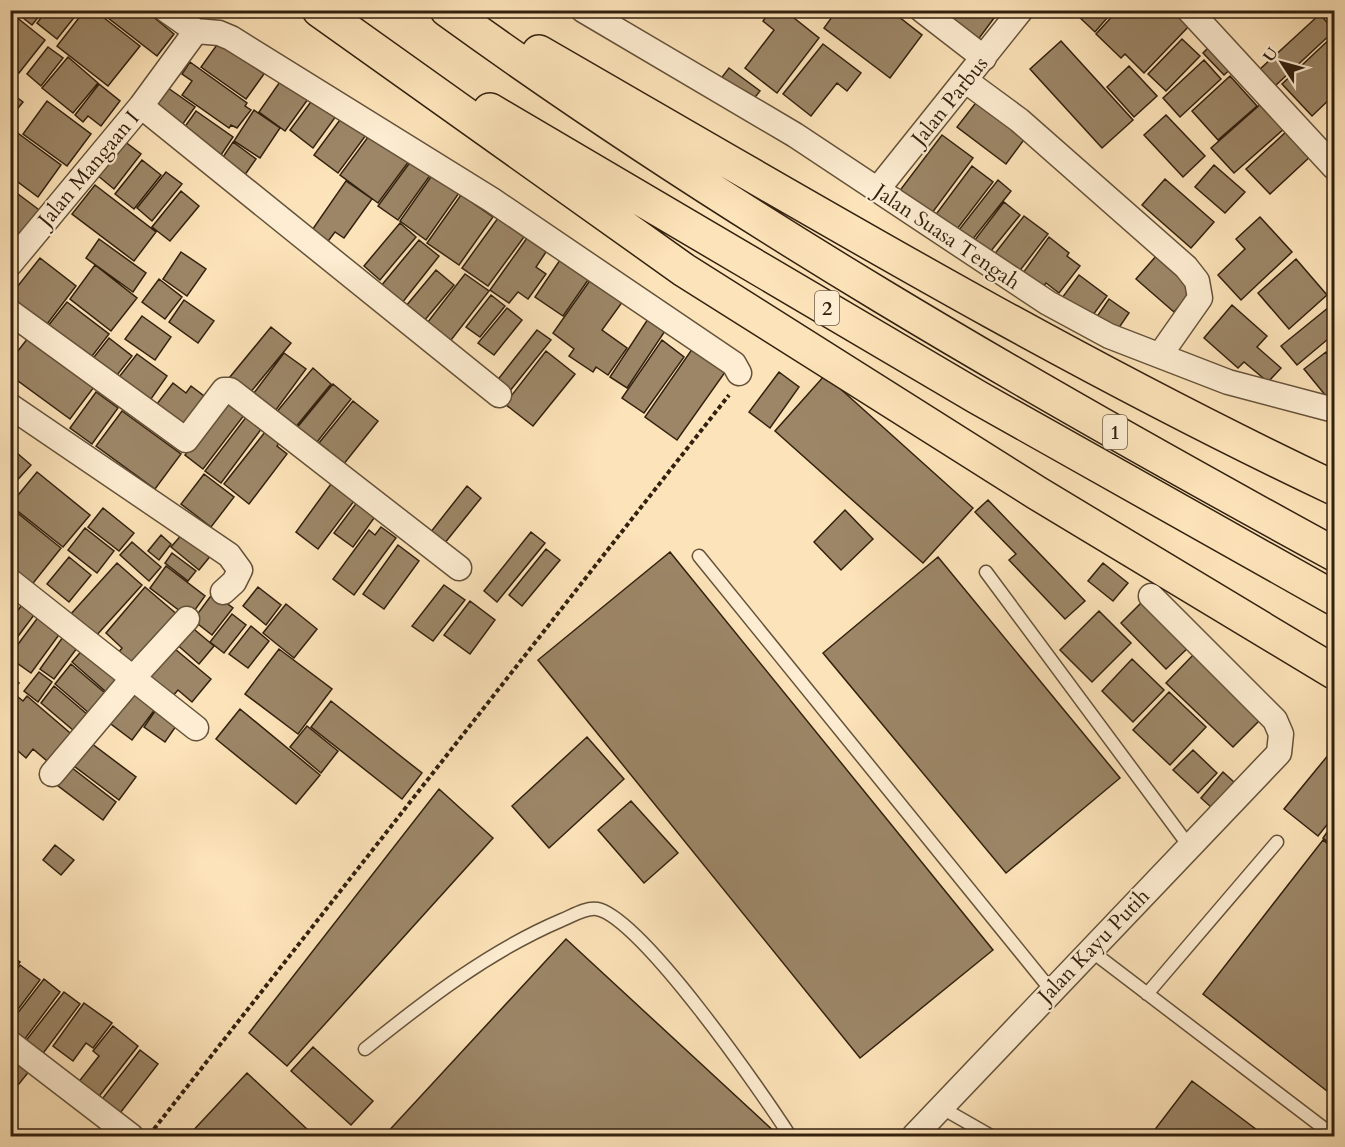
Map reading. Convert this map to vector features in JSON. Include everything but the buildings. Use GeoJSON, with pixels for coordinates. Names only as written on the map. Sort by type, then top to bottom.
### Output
{"type":"FeatureCollection","features":[{"type":"Feature","properties":{"kind":"highway"},"geometry":{"type":"LineString","coordinates":[[321,10],[684,270],[1037,493],[1335,672]]}},
{"type":"Feature","properties":{"kind":"highway","name":"2"},"geometry":{"type":"LineString","coordinates":[[321,10],[977,397],[1335,598]]}},
{"type":"Feature","properties":{"kind":"highway","name":"2"},"geometry":{"type":"LineString","coordinates":[[447,10],[679,170],[898,305]]}},
{"type":"Feature","properties":{"kind":"highway"},"geometry":{"type":"LineString","coordinates":[[468,10],[986,310],[1242,444],[1335,488]]}},
{"type":"Feature","properties":{"kind":"highway","name":"1"},"geometry":{"type":"LineString","coordinates":[[898,305],[1084,415],[1335,554]]}},
{"type":"Feature","properties":{"kind":"highway"},"geometry":{"type":"LineString","coordinates":[[883,395],[1335,647]]}},
{"type":"Feature","properties":{"kind":"street"},"geometry":{"type":"LineString","coordinates":[[166,10],[196,31],[219,33],[231,38],[492,200],[734,364],[739,373]]}},
{"type":"Feature","properties":{"kind":"street","name":"Jalan Suasa Tengah"},"geometry":{"type":"LineString","coordinates":[[583,10],[795,135],[1048,303],[1109,336],[1228,382],[1335,410]]}},
{"type":"Feature","properties":{"kind":"street"},"geometry":{"type":"LineString","coordinates":[[922,10],[984,58]]}},
{"type":"Feature","properties":{"kind":"street","name":"Jalan Parbus"},"geometry":{"type":"LineString","coordinates":[[877,190],[1021,10]]}},
{"type":"Feature","properties":{"kind":"street"},"geometry":{"type":"LineString","coordinates":[[1189,10],[1335,167]]}},
{"type":"Feature","properties":{"kind":"street","name":"Jalan Mangaan I"},"geometry":{"type":"LineString","coordinates":[[11,262],[141,106],[196,31]]}},
{"type":"Feature","properties":{"kind":"street"},"geometry":{"type":"LineString","coordinates":[[966,81],[1019,120],[1186,267],[1197,281],[1200,298],[1160,355]]}},
{"type":"Feature","properties":{"kind":"street"},"geometry":{"type":"LineString","coordinates":[[141,106],[499,395]]}},
{"type":"Feature","properties":{"kind":"street"},"geometry":{"type":"LineString","coordinates":[[10,312],[186,440],[224,390],[230,390],[459,568]]}},
{"type":"Feature","properties":{"kind":"street"},"geometry":{"type":"LineString","coordinates":[[10,406],[229,555],[240,570],[234,582],[223,592]]}},
{"type":"Feature","properties":{"kind":"street"},"geometry":{"type":"LineString","coordinates":[[10,581],[196,728]]}},
{"type":"Feature","properties":{"kind":"street","name":"Jalan Kayu Putih"},"geometry":{"type":"LineString","coordinates":[[914,1137],[1051,990],[1276,758],[1282,741],[1275,720],[1151,596]]}},
{"type":"Feature","properties":{"kind":"street"},"geometry":{"type":"LineString","coordinates":[[52,774],[133,678],[188,619]]}},
{"type":"Feature","properties":{"kind":"street"},"geometry":{"type":"LineString","coordinates":[[10,1043],[131,1137]]}},
{"type":"Feature","properties":{"kind":"lane"},"geometry":{"type":"LineString","coordinates":[[699,556],[1051,990]]}},
{"type":"Feature","properties":{"kind":"lane"},"geometry":{"type":"LineString","coordinates":[[986,572],[1189,846]]}},
{"type":"Feature","properties":{"kind":"lane"},"geometry":{"type":"LineString","coordinates":[[1147,994],[1277,842]]}},
{"type":"Feature","properties":{"kind":"lane"},"geometry":{"type":"LineString","coordinates":[[365,1049],[436,993],[532,933],[582,911],[596,909],[614,918],[637,938],[720,1033],[790,1137]]}},
{"type":"Feature","properties":{"kind":"lane"},"geometry":{"type":"LineString","coordinates":[[1090,950],[1335,1136]]}},
{"type":"Feature","properties":{"kind":"lane"},"geometry":{"type":"LineString","coordinates":[[942,1108],[991,1137]]}},
{"type":"Feature","properties":{"kind":"path"},"geometry":{"type":"LineString","coordinates":[[1321,10],[1335,25]]}},
{"type":"Feature","properties":{"kind":"path"},"geometry":{"type":"LineString","coordinates":[[148,1137],[730,394],[737,384],[739,373]]}}]}
